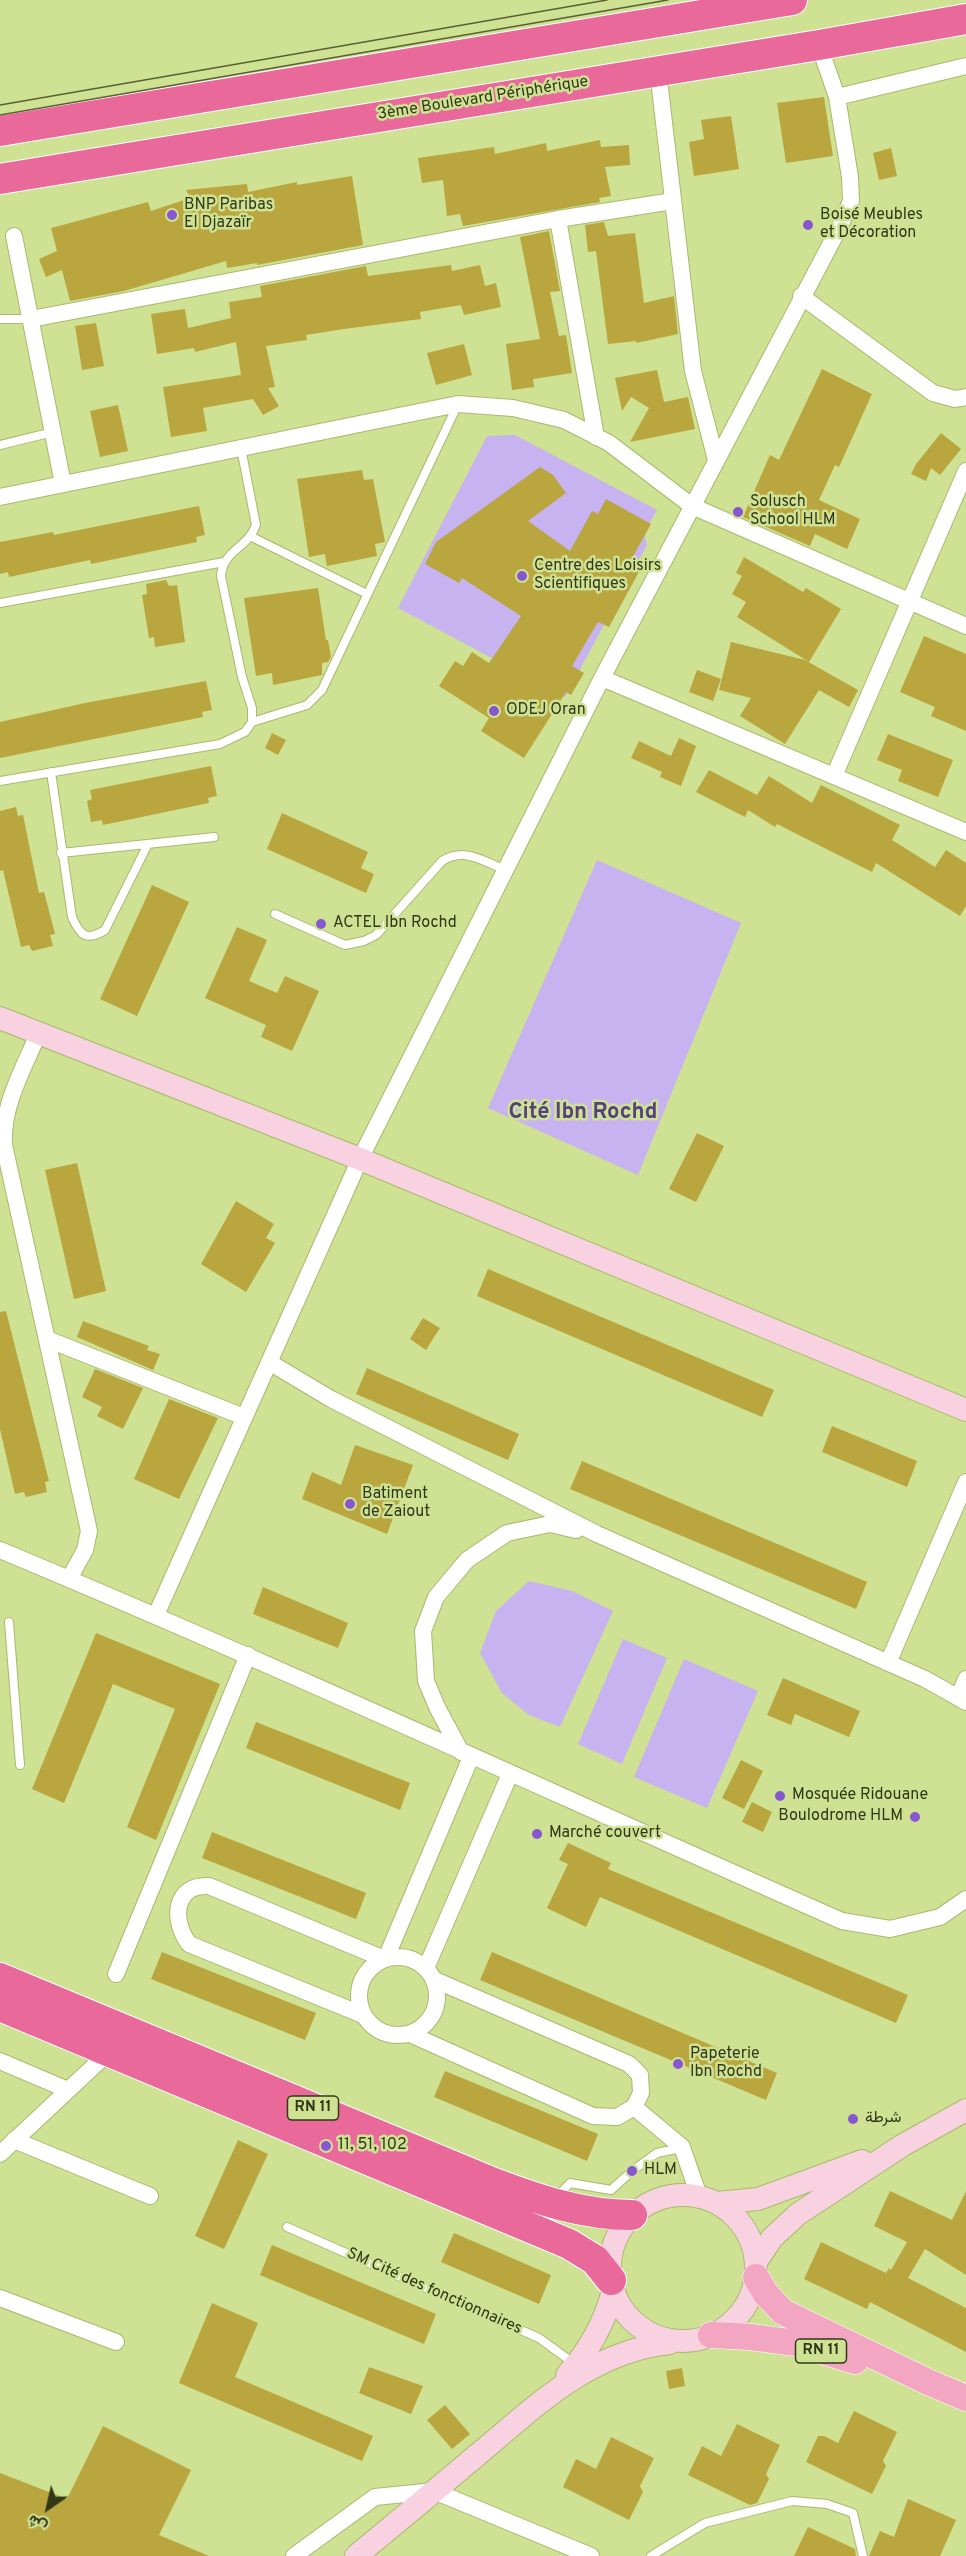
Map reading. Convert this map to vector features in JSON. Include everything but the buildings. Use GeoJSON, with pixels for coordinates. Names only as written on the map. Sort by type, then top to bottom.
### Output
{"type":"FeatureCollection","features":[{"type":"Feature","properties":{"kind":"highway"},"geometry":{"type":"LineString","coordinates":[[0,131],[792,0]]}},
{"type":"Feature","properties":{"kind":"highway","name":"3ème Boulevard Périphérique"},"geometry":{"type":"LineString","coordinates":[[0,179],[819,45],[966,18]]}},
{"type":"Feature","properties":{"kind":"highway","name":"RN 11"},"geometry":{"type":"LineString","coordinates":[[0,1978],[483,2179],[551,2204],[608,2215],[632,2215]]}},
{"type":"Feature","properties":{"kind":"highway","name":"RN 11"},"geometry":{"type":"LineString","coordinates":[[0,2006],[569,2244],[595,2260],[612,2286]]}},
{"type":"Feature","properties":{"kind":"main road","name":"RN 11"},"geometry":{"type":"LineString","coordinates":[[756,2270],[766,2294],[783,2312],[966,2398]]}},
{"type":"Feature","properties":{"kind":"main road","name":"RN 11"},"geometry":{"type":"LineString","coordinates":[[700,2338],[750,2337],[796,2343],[928,2382]]}},
{"type":"Feature","properties":{"kind":"street"},"geometry":{"type":"LineString","coordinates":[[156,1615],[360,1160],[602,678],[801,296],[839,228],[851,201],[850,177],[837,97],[819,45]]}},
{"type":"Feature","properties":{"kind":"street"},"geometry":{"type":"LineString","coordinates":[[837,97],[966,66]]}},
{"type":"Feature","properties":{"kind":"street"},"geometry":{"type":"LineString","coordinates":[[657,71],[693,371],[716,460]]}},
{"type":"Feature","properties":{"kind":"street"},"geometry":{"type":"LineString","coordinates":[[30,320],[558,219],[673,201]]}},
{"type":"Feature","properties":{"kind":"street"},"geometry":{"type":"LineString","coordinates":[[558,219],[596,436]]}},
{"type":"Feature","properties":{"kind":"street"},"geometry":{"type":"LineString","coordinates":[[14,236],[63,484]]}},
{"type":"Feature","properties":{"kind":"street"},"geometry":{"type":"LineString","coordinates":[[801,296],[933,393],[955,399],[966,398]]}},
{"type":"Feature","properties":{"kind":"street"},"geometry":{"type":"LineString","coordinates":[[0,497],[458,404],[524,410],[564,420],[609,443],[692,506],[966,626]]}},
{"type":"Feature","properties":{"kind":"street"},"geometry":{"type":"LineString","coordinates":[[834,776],[966,471]]}},
{"type":"Feature","properties":{"kind":"street"},"geometry":{"type":"LineString","coordinates":[[602,678],[966,832]]}},
{"type":"Feature","properties":{"kind":"street"},"geometry":{"type":"LineString","coordinates":[[0,1018],[360,1160],[966,1410]]}},
{"type":"Feature","properties":{"kind":"street"},"geometry":{"type":"LineString","coordinates":[[38,1034],[8,1105],[3,1124],[4,1145],[89,1531],[85,1550],[69,1579]]}},
{"type":"Feature","properties":{"kind":"street"},"geometry":{"type":"LineString","coordinates":[[47,1339],[244,1417]]}},
{"type":"Feature","properties":{"kind":"street"},"geometry":{"type":"LineString","coordinates":[[268,1362],[331,1399],[597,1534],[888,1663],[963,1699],[966,1679]]}},
{"type":"Feature","properties":{"kind":"street"},"geometry":{"type":"LineString","coordinates":[[888,1663],[966,1482]]}},
{"type":"Feature","properties":{"kind":"street"},"geometry":{"type":"LineString","coordinates":[[466,1755],[436,1707],[426,1681],[423,1631],[436,1597],[467,1560],[507,1533],[550,1524],[597,1534]]}},
{"type":"Feature","properties":{"kind":"street"},"geometry":{"type":"LineString","coordinates":[[0,1550],[248,1655],[466,1755],[842,1921],[890,1929],[940,1917],[966,1899]]}},
{"type":"Feature","properties":{"kind":"street"},"geometry":{"type":"LineString","coordinates":[[116,1974],[248,1655]]}},
{"type":"Feature","properties":{"kind":"street"},"geometry":{"type":"LineString","coordinates":[[363,2015],[359,2002],[359,1988],[364,1976],[372,1966],[385,1958],[466,1755]]}},
{"type":"Feature","properties":{"kind":"street"},"geometry":{"type":"LineString","coordinates":[[410,2034],[593,2116],[617,2117],[634,2107],[641,2093],[640,2075],[629,2064],[430,1974],[408,1957],[385,1958],[209,1886],[197,1885],[187,1892],[179,1903],[177,1916],[180,1933],[189,1944],[363,2015],[376,2029],[385,2033],[402,2036],[410,2034],[426,2023],[436,2006],[438,1993],[430,1974],[510,1774]]}},
{"type":"Feature","properties":{"kind":"street"},"geometry":{"type":"LineString","coordinates":[[0,2154],[109,2052]]}},
{"type":"Feature","properties":{"kind":"street"},"geometry":{"type":"LineString","coordinates":[[0,2061],[68,2090]]}},
{"type":"Feature","properties":{"kind":"street"},"geometry":{"type":"LineString","coordinates":[[634,2107],[682,2147],[708,2200],[729,2211],[744,2228],[753,2248],[756,2270]]}},
{"type":"Feature","properties":{"kind":"street"},"geometry":{"type":"LineString","coordinates":[[356,2556],[548,2396],[604,2360],[645,2346],[700,2338],[728,2326],[751,2296],[756,2270],[772,2238],[798,2214],[903,2145],[966,2110]]}},
{"type":"Feature","properties":{"kind":"street"},"geometry":{"type":"LineString","coordinates":[[14,2140],[150,2196]]}},
{"type":"Feature","properties":{"kind":"street"},"geometry":{"type":"LineString","coordinates":[[548,2396],[589,2349],[600,2328],[612,2286],[611,2250],[619,2231],[632,2215],[646,2204],[663,2197],[681,2194],[708,2200],[758,2199],[903,2145]]}},
{"type":"Feature","properties":{"kind":"street"},"geometry":{"type":"LineString","coordinates":[[612,2286],[622,2309],[635,2323],[652,2334],[670,2340],[700,2338]]}},
{"type":"Feature","properties":{"kind":"street"},"geometry":{"type":"LineString","coordinates":[[0,2298],[116,2342]]}},
{"type":"Feature","properties":{"kind":"street"},"geometry":{"type":"LineString","coordinates":[[294,2556],[375,2498],[434,2491],[591,2556]]}},
{"type":"Feature","properties":{"kind":"lane"},"geometry":{"type":"LineString","coordinates":[[0,319],[30,320]]}},
{"type":"Feature","properties":{"kind":"lane"},"geometry":{"type":"LineString","coordinates":[[252,722],[307,705],[322,690],[458,404]]}},
{"type":"Feature","properties":{"kind":"lane"},"geometry":{"type":"LineString","coordinates":[[0,444],[53,432]]}},
{"type":"Feature","properties":{"kind":"lane"},"geometry":{"type":"LineString","coordinates":[[0,781],[220,744],[245,732],[252,722],[252,708],[242,677],[221,576],[224,562],[229,554],[252,537],[256,525],[241,448]]}},
{"type":"Feature","properties":{"kind":"lane"},"geometry":{"type":"LineString","coordinates":[[252,537],[367,594]]}},
{"type":"Feature","properties":{"kind":"lane"},"geometry":{"type":"LineString","coordinates":[[0,603],[224,562]]}},
{"type":"Feature","properties":{"kind":"lane"},"geometry":{"type":"LineString","coordinates":[[51,772],[61,853],[72,917],[78,931],[86,936],[95,936],[105,930],[148,844]]}},
{"type":"Feature","properties":{"kind":"lane"},"geometry":{"type":"LineString","coordinates":[[61,853],[214,837]]}},
{"type":"Feature","properties":{"kind":"lane"},"geometry":{"type":"LineString","coordinates":[[275,915],[345,945],[364,941],[376,935],[442,861],[452,855],[461,853],[506,870]]}},
{"type":"Feature","properties":{"kind":"lane"},"geometry":{"type":"LineString","coordinates":[[9,1622],[20,1765]]}},
{"type":"Feature","properties":{"kind":"lane"},"geometry":{"type":"LineString","coordinates":[[551,2204],[570,2183],[611,2190],[657,2153],[682,2147]]}},
{"type":"Feature","properties":{"kind":"lane","name":"SM Cité des fonctionnaires"},"geometry":{"type":"LineString","coordinates":[[287,2227],[539,2338],[576,2365]]}},
{"type":"Feature","properties":{"kind":"lane"},"geometry":{"type":"LineString","coordinates":[[651,2556],[705,2523],[792,2501],[827,2504],[853,2513],[863,2556]]}},
{"type":"Feature","properties":{"kind":"shaded area","name":"Centre des Loisirs Scientifiques"},"geometry":{"type":"Polygon","coordinates":[[[515,435],[657,510],[644,533],[647,545],[565,697],[398,608],[487,436],[515,435]]]}},
{"type":"Feature","properties":{"kind":"shaded area"},"geometry":{"type":"Polygon","coordinates":[[[597,860],[741,923],[638,1175],[488,1108],[597,860]]]}},
{"type":"Feature","properties":{"kind":"shaded area"},"geometry":{"type":"Polygon","coordinates":[[[529,1581],[572,1591],[613,1611],[560,1727],[529,1715],[502,1693],[480,1653],[496,1611],[529,1581]]]}},
{"type":"Feature","properties":{"kind":"shaded area"},"geometry":{"type":"Polygon","coordinates":[[[623,1639],[667,1658],[622,1764],[578,1744],[623,1639]]]}},
{"type":"Feature","properties":{"kind":"shaded area"},"geometry":{"type":"Polygon","coordinates":[[[684,1659],[758,1691],[707,1808],[634,1777],[684,1659]]]}},
{"type":"Feature","properties":{"kind":"tram line"},"geometry":{"type":"LineString","coordinates":[[0,105],[607,0]]}},
{"type":"Feature","properties":{"kind":"tram line"},"geometry":{"type":"LineString","coordinates":[[0,115],[668,0]]}},
{"type":"Feature","properties":{"kind":"place","name":"BNP Paribas El Djazaïr"},"geometry":{"type":"Point","coordinates":[172,215]}},
{"type":"Feature","properties":{"kind":"place","name":"Boisé Meubles et Décoration"},"geometry":{"type":"Point","coordinates":[808,225]}},
{"type":"Feature","properties":{"kind":"place","name":"Solusch School HLM"},"geometry":{"type":"Point","coordinates":[738,512]}},
{"type":"Feature","properties":{"kind":"place","name":"Centre des Loisirs Scientifiques"},"geometry":{"type":"Point","coordinates":[522,576]}},
{"type":"Feature","properties":{"kind":"place","name":"ODEJ Oran"},"geometry":{"type":"Point","coordinates":[494,711]}},
{"type":"Feature","properties":{"kind":"place","name":"ACTEL Ibn Rochd"},"geometry":{"type":"Point","coordinates":[321,924]}},
{"type":"Feature","properties":{"kind":"place","name":"Batiment de Zaiout"},"geometry":{"type":"Point","coordinates":[350,1504]}},
{"type":"Feature","properties":{"kind":"place","name":"Mosquée Ridouane"},"geometry":{"type":"Point","coordinates":[780,1796]}},
{"type":"Feature","properties":{"kind":"place","name":"Boulodrome HLM"},"geometry":{"type":"Point","coordinates":[915,1817]}},
{"type":"Feature","properties":{"kind":"place","name":"Marché couvert"},"geometry":{"type":"Point","coordinates":[537,1834]}},
{"type":"Feature","properties":{"kind":"place","name":"Papeterie Ibn Rochd"},"geometry":{"type":"Point","coordinates":[678,2064]}},
{"type":"Feature","properties":{"kind":"place","name":"شرطة"},"geometry":{"type":"Point","coordinates":[853,2119]}},
{"type":"Feature","properties":{"kind":"place","name":"11, 51, 102"},"geometry":{"type":"Point","coordinates":[326,2146]}},
{"type":"Feature","properties":{"kind":"place","name":"HLM"},"geometry":{"type":"Point","coordinates":[632,2171]}},
{"type":"Feature","properties":{"kind":"district","name":"Cité Ibn Rochd"},"geometry":{"type":"Point","coordinates":[583,1114]}}]}
